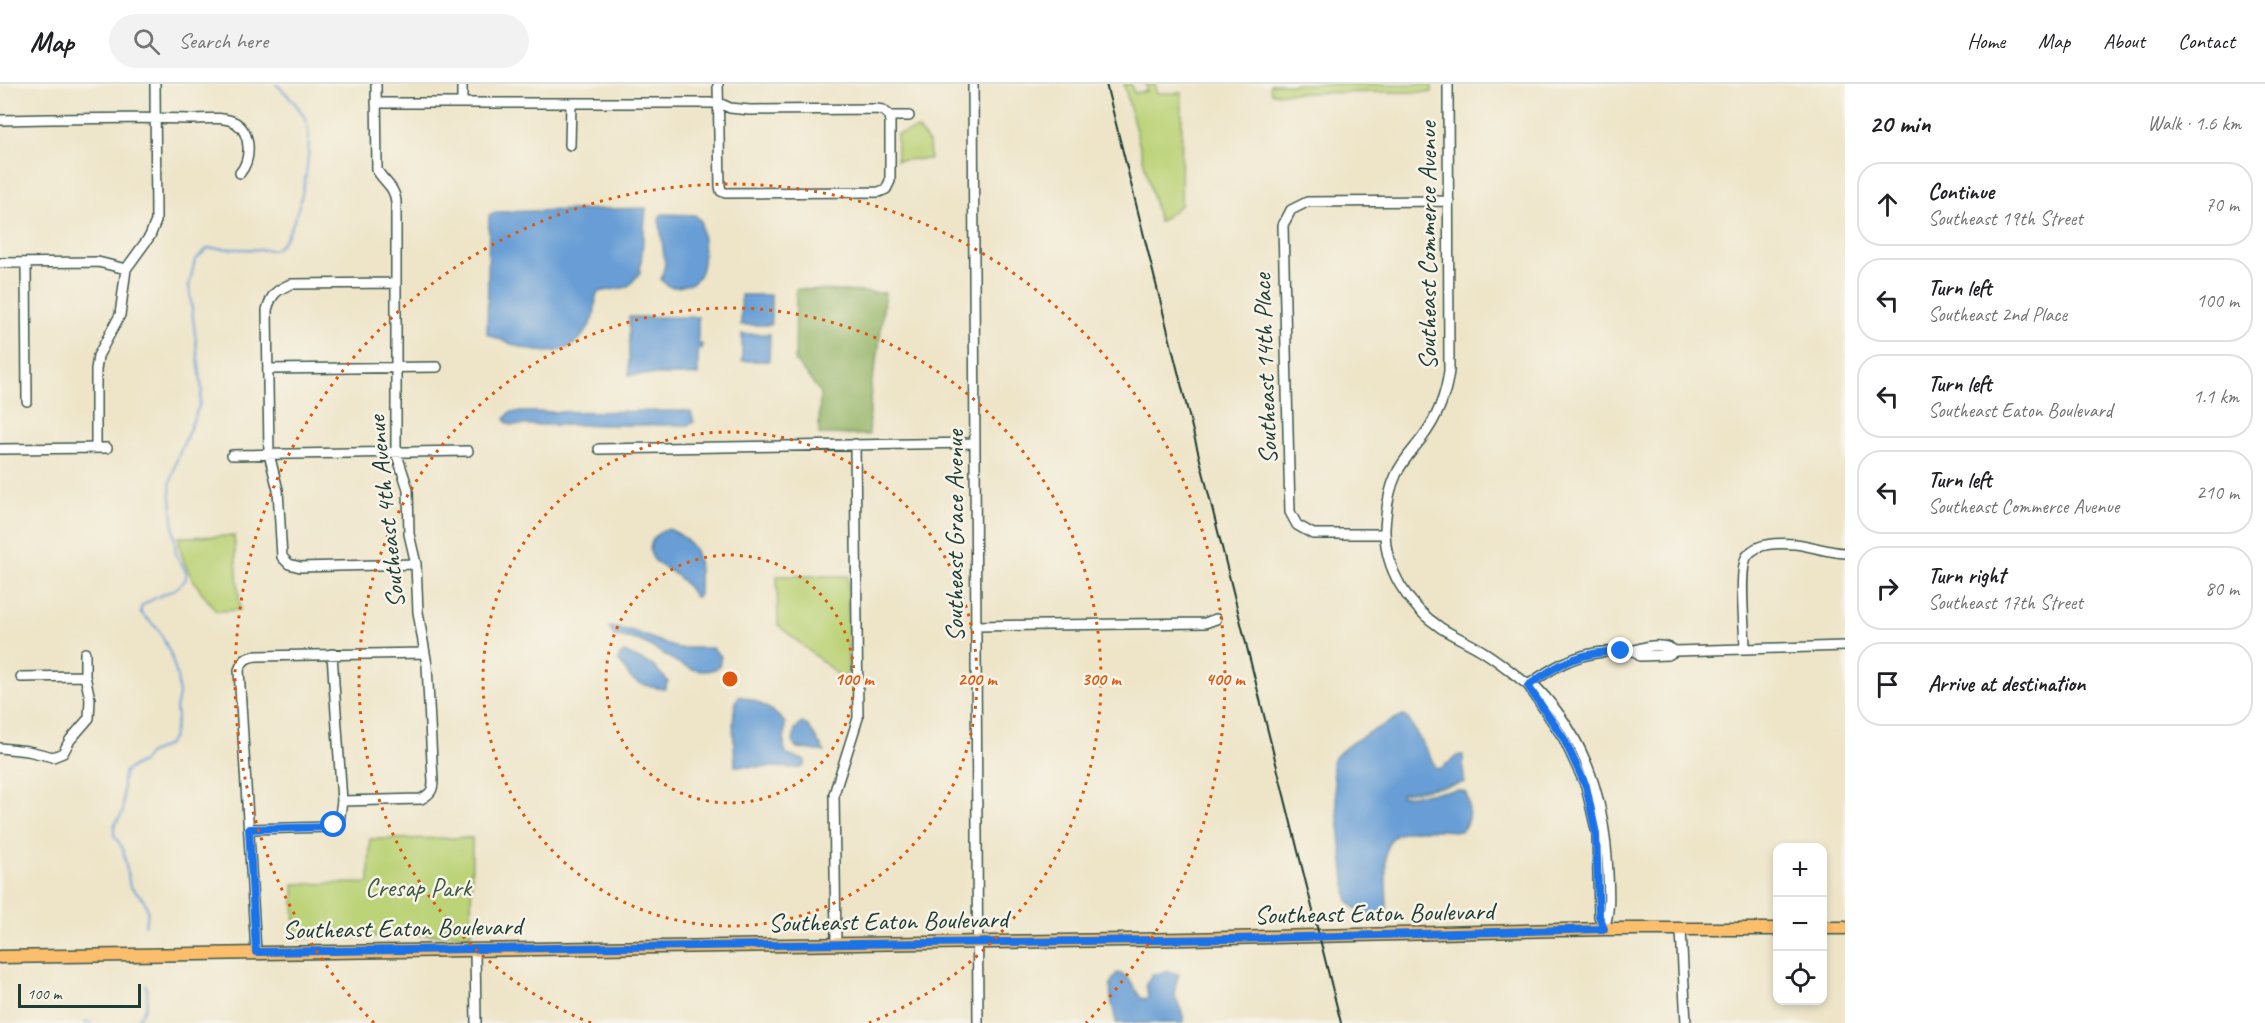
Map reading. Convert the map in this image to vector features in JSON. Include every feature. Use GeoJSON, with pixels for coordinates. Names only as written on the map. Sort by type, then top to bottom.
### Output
{"type":"FeatureCollection","features":[{"type":"Feature","properties":{"kind":"main road"},"geometry":{"type":"LineString","coordinates":[[1827,928],[1845,928]]}},
{"type":"Feature","properties":{"kind":"main road","name":"Southeast Eaton Boulevard"},"geometry":{"type":"LineString","coordinates":[[0,957],[1320,937],[1604,929],[1773,929]]}},
{"type":"Feature","properties":{"kind":"street"},"geometry":{"type":"LineString","coordinates":[[96,448],[98,356],[120,315],[126,268],[150,237],[156,221],[155,84]]}},
{"type":"Feature","properties":{"kind":"street","name":"Southeast 4th Avenue"},"geometry":{"type":"LineString","coordinates":[[342,801],[421,799],[433,790],[416,564],[409,534],[408,489],[396,452],[395,195],[391,186],[377,170],[376,84]]}},
{"type":"Feature","properties":{"kind":"street"},"geometry":{"type":"LineString","coordinates":[[462,84],[462,103]]}},
{"type":"Feature","properties":{"kind":"street"},"geometry":{"type":"LineString","coordinates":[[718,84],[721,191],[725,193],[879,192],[886,189],[890,181],[890,116]]}},
{"type":"Feature","properties":{"kind":"street","name":"Southeast Grace Avenue"},"geometry":{"type":"LineString","coordinates":[[974,84],[978,1023]]}},
{"type":"Feature","properties":{"kind":"street","name":"Southeast Commerce Avenue"},"geometry":{"type":"LineString","coordinates":[[1448,84],[1451,349],[1449,378],[1435,417],[1396,475],[1387,503],[1385,534],[1389,557],[1405,593],[1416,608],[1439,627],[1496,660],[1528,686],[1537,688],[1567,726],[1587,763],[1605,824],[1609,915],[1604,929]]}},
{"type":"Feature","properties":{"kind":"street"},"geometry":{"type":"LineString","coordinates":[[376,103],[719,103],[730,108],[750,110],[876,109],[883,110],[890,116],[909,116]]}},
{"type":"Feature","properties":{"kind":"street"},"geometry":{"type":"LineString","coordinates":[[570,145],[571,104]]}},
{"type":"Feature","properties":{"kind":"street"},"geometry":{"type":"LineString","coordinates":[[0,120],[218,119],[236,123],[242,129],[248,143],[248,160],[240,173]]}},
{"type":"Feature","properties":{"kind":"street","name":"Southeast 14th Place"},"geometry":{"type":"LineString","coordinates":[[1385,534],[1316,534],[1297,525],[1290,512],[1282,228],[1289,212],[1297,206],[1310,202],[1449,201]]}},
{"type":"Feature","properties":{"kind":"street"},"geometry":{"type":"LineString","coordinates":[[0,263],[98,262],[126,268]]}},
{"type":"Feature","properties":{"kind":"street"},"geometry":{"type":"LineString","coordinates":[[26,263],[27,401]]}},
{"type":"Feature","properties":{"kind":"street"},"geometry":{"type":"LineString","coordinates":[[395,283],[291,284],[279,289],[271,297],[267,310],[268,454],[278,490],[282,557],[289,564],[300,567],[416,564]]}},
{"type":"Feature","properties":{"kind":"street"},"geometry":{"type":"LineString","coordinates":[[268,369],[437,367]]}},
{"type":"Feature","properties":{"kind":"street"},"geometry":{"type":"LineString","coordinates":[[599,449],[975,443]]}},
{"type":"Feature","properties":{"kind":"street"},"geometry":{"type":"LineString","coordinates":[[836,944],[834,794],[858,718],[855,444]]}},
{"type":"Feature","properties":{"kind":"street"},"geometry":{"type":"LineString","coordinates":[[0,449],[107,448]]}},
{"type":"Feature","properties":{"kind":"street"},"geometry":{"type":"LineString","coordinates":[[232,455],[468,451]]}},
{"type":"Feature","properties":{"kind":"street"},"geometry":{"type":"LineString","coordinates":[[1745,649],[1743,570],[1751,552],[1766,545],[1782,544],[1845,554]]}},
{"type":"Feature","properties":{"kind":"street"},"geometry":{"type":"LineString","coordinates":[[975,626],[1205,623],[1216,618]]}},
{"type":"Feature","properties":{"kind":"street"},"geometry":{"type":"LineString","coordinates":[[1528,686],[1550,669],[1572,658],[1594,653],[1635,651],[1640,656],[1668,655],[1675,651],[1845,646]]}},
{"type":"Feature","properties":{"kind":"street"},"geometry":{"type":"LineString","coordinates":[[0,748],[53,757],[58,756],[67,748],[89,718],[90,699],[85,676],[85,653]]}},
{"type":"Feature","properties":{"kind":"street"},"geometry":{"type":"LineString","coordinates":[[256,952],[239,670],[243,661],[249,656],[424,653]]}},
{"type":"Feature","properties":{"kind":"street"},"geometry":{"type":"LineString","coordinates":[[249,829],[331,827],[339,822],[342,801],[332,654]]}},
{"type":"Feature","properties":{"kind":"street"},"geometry":{"type":"LineString","coordinates":[[21,677],[85,676]]}},
{"type":"Feature","properties":{"kind":"street"},"geometry":{"type":"LineString","coordinates":[[1681,930],[1686,1023]]}},
{"type":"Feature","properties":{"kind":"street"},"geometry":{"type":"LineString","coordinates":[[475,949],[476,1023]]}},
{"type":"Feature","properties":{"kind":"green space"},"geometry":{"type":"Polygon","coordinates":[[[1124,84],[1131,84],[1134,93],[1147,91],[1146,84],[1155,84],[1156,93],[1182,93],[1181,205],[1159,222],[1124,84]]]}},
{"type":"Feature","properties":{"kind":"green space"},"geometry":{"type":"Polygon","coordinates":[[[1270,84],[1432,84],[1432,92],[1271,93],[1270,84]]]}},
{"type":"Feature","properties":{"kind":"green space"},"geometry":{"type":"Polygon","coordinates":[[[918,129],[929,143],[930,159],[897,160],[897,134],[918,129]]]}},
{"type":"Feature","properties":{"kind":"green space"},"geometry":{"type":"Polygon","coordinates":[[[796,289],[885,293],[878,355],[871,386],[869,435],[819,434],[820,392],[795,361],[796,289]]]}},
{"type":"Feature","properties":{"kind":"green space"},"geometry":{"type":"Polygon","coordinates":[[[234,536],[240,610],[216,611],[186,567],[179,537],[234,536]]]}},
{"type":"Feature","properties":{"kind":"green space"},"geometry":{"type":"Polygon","coordinates":[[[777,576],[848,576],[848,683],[778,625],[777,576]]]}},
{"type":"Feature","properties":{"kind":"green space","name":"Cresap Park"},"geometry":{"type":"Polygon","coordinates":[[[472,838],[471,934],[295,938],[294,884],[369,883],[370,839],[472,838]]]}},
{"type":"Feature","properties":{"kind":"water"},"geometry":{"type":"Polygon","coordinates":[[[646,208],[640,273],[628,287],[599,292],[596,296],[592,321],[583,335],[573,344],[562,350],[537,351],[487,334],[489,216],[495,212],[646,208]]]}},
{"type":"Feature","properties":{"kind":"water"},"geometry":{"type":"Polygon","coordinates":[[[662,214],[695,215],[701,221],[702,269],[691,284],[673,287],[661,280],[665,264],[659,218],[662,214]]]}},
{"type":"Feature","properties":{"kind":"water"},"geometry":{"type":"Polygon","coordinates":[[[741,295],[771,295],[771,325],[741,325],[741,295]]]}},
{"type":"Feature","properties":{"kind":"water"},"geometry":{"type":"Polygon","coordinates":[[[629,317],[698,317],[698,344],[702,344],[702,349],[698,349],[698,375],[629,375],[629,317]]]}},
{"type":"Feature","properties":{"kind":"water"},"geometry":{"type":"Polygon","coordinates":[[[742,334],[770,334],[769,361],[742,361],[742,334]]]}},
{"type":"Feature","properties":{"kind":"water"},"geometry":{"type":"Polygon","coordinates":[[[510,412],[691,412],[694,422],[689,425],[511,425],[505,419],[510,412]]]}},
{"type":"Feature","properties":{"kind":"water"},"geometry":{"type":"Polygon","coordinates":[[[669,529],[688,541],[697,556],[699,595],[697,597],[687,585],[653,558],[650,547],[654,537],[669,529]]]}},
{"type":"Feature","properties":{"kind":"water"},"geometry":{"type":"Polygon","coordinates":[[[609,627],[633,631],[677,648],[712,648],[721,656],[719,667],[709,671],[689,668],[651,646],[614,636],[609,627]]]}},
{"type":"Feature","properties":{"kind":"water"},"geometry":{"type":"Polygon","coordinates":[[[624,652],[652,665],[668,681],[665,689],[643,685],[631,678],[618,661],[624,652]]]}},
{"type":"Feature","properties":{"kind":"water"},"geometry":{"type":"Polygon","coordinates":[[[739,696],[758,702],[781,718],[785,723],[784,747],[787,755],[805,760],[805,765],[801,768],[735,766],[733,719],[739,696]]]}},
{"type":"Feature","properties":{"kind":"water"},"geometry":{"type":"Polygon","coordinates":[[[1404,716],[1409,720],[1437,769],[1459,755],[1463,755],[1464,782],[1402,793],[1401,796],[1458,790],[1465,792],[1469,813],[1461,831],[1408,831],[1391,839],[1386,853],[1387,909],[1377,918],[1372,918],[1360,913],[1347,898],[1332,762],[1352,743],[1404,716]]]}},
{"type":"Feature","properties":{"kind":"water"},"geometry":{"type":"Polygon","coordinates":[[[802,723],[808,726],[825,752],[797,748],[793,743],[795,729],[802,723]]]}},
{"type":"Feature","properties":{"kind":"water"},"geometry":{"type":"Polygon","coordinates":[[[1166,971],[1179,974],[1175,997],[1184,1023],[1116,1023],[1110,990],[1117,973],[1126,976],[1141,998],[1146,999],[1148,995],[1146,984],[1153,975],[1166,971]]]}},
{"type":"Feature","properties":{"kind":"waterway"},"geometry":{"type":"LineString","coordinates":[[145,925],[147,908],[143,899],[130,887],[123,849],[114,835],[114,826],[123,812],[125,771],[142,762],[148,754],[167,745],[173,737],[177,719],[176,709],[179,695],[171,655],[159,630],[141,613],[141,607],[176,588],[186,579],[186,572],[176,554],[170,486],[176,462],[199,406],[202,390],[189,286],[195,260],[208,248],[273,250],[282,242],[290,229],[302,193],[309,136],[302,113],[276,84]]}},
{"type":"Feature","properties":{"kind":"waterway"},"geometry":{"type":"LineString","coordinates":[[134,1023],[146,1006],[148,996],[146,985]]}},
{"type":"Feature","properties":{"kind":"waterway"},"geometry":{"type":"LineString","coordinates":[[85,1023],[91,1023]]}},
{"type":"Feature","properties":{"kind":"railway"},"geometry":{"type":"LineString","coordinates":[[1106,84],[1341,1023]]}},
{"type":"Feature","properties":{"kind":"route"},"geometry":{"type":"LineString","coordinates":[[334,825],[331,827],[249,829],[256,952],[1229,939],[1604,929],[1599,916],[1596,834],[1586,786],[1559,730],[1528,686],[1550,669],[1572,658],[1606,651],[1621,651]]}}]}
